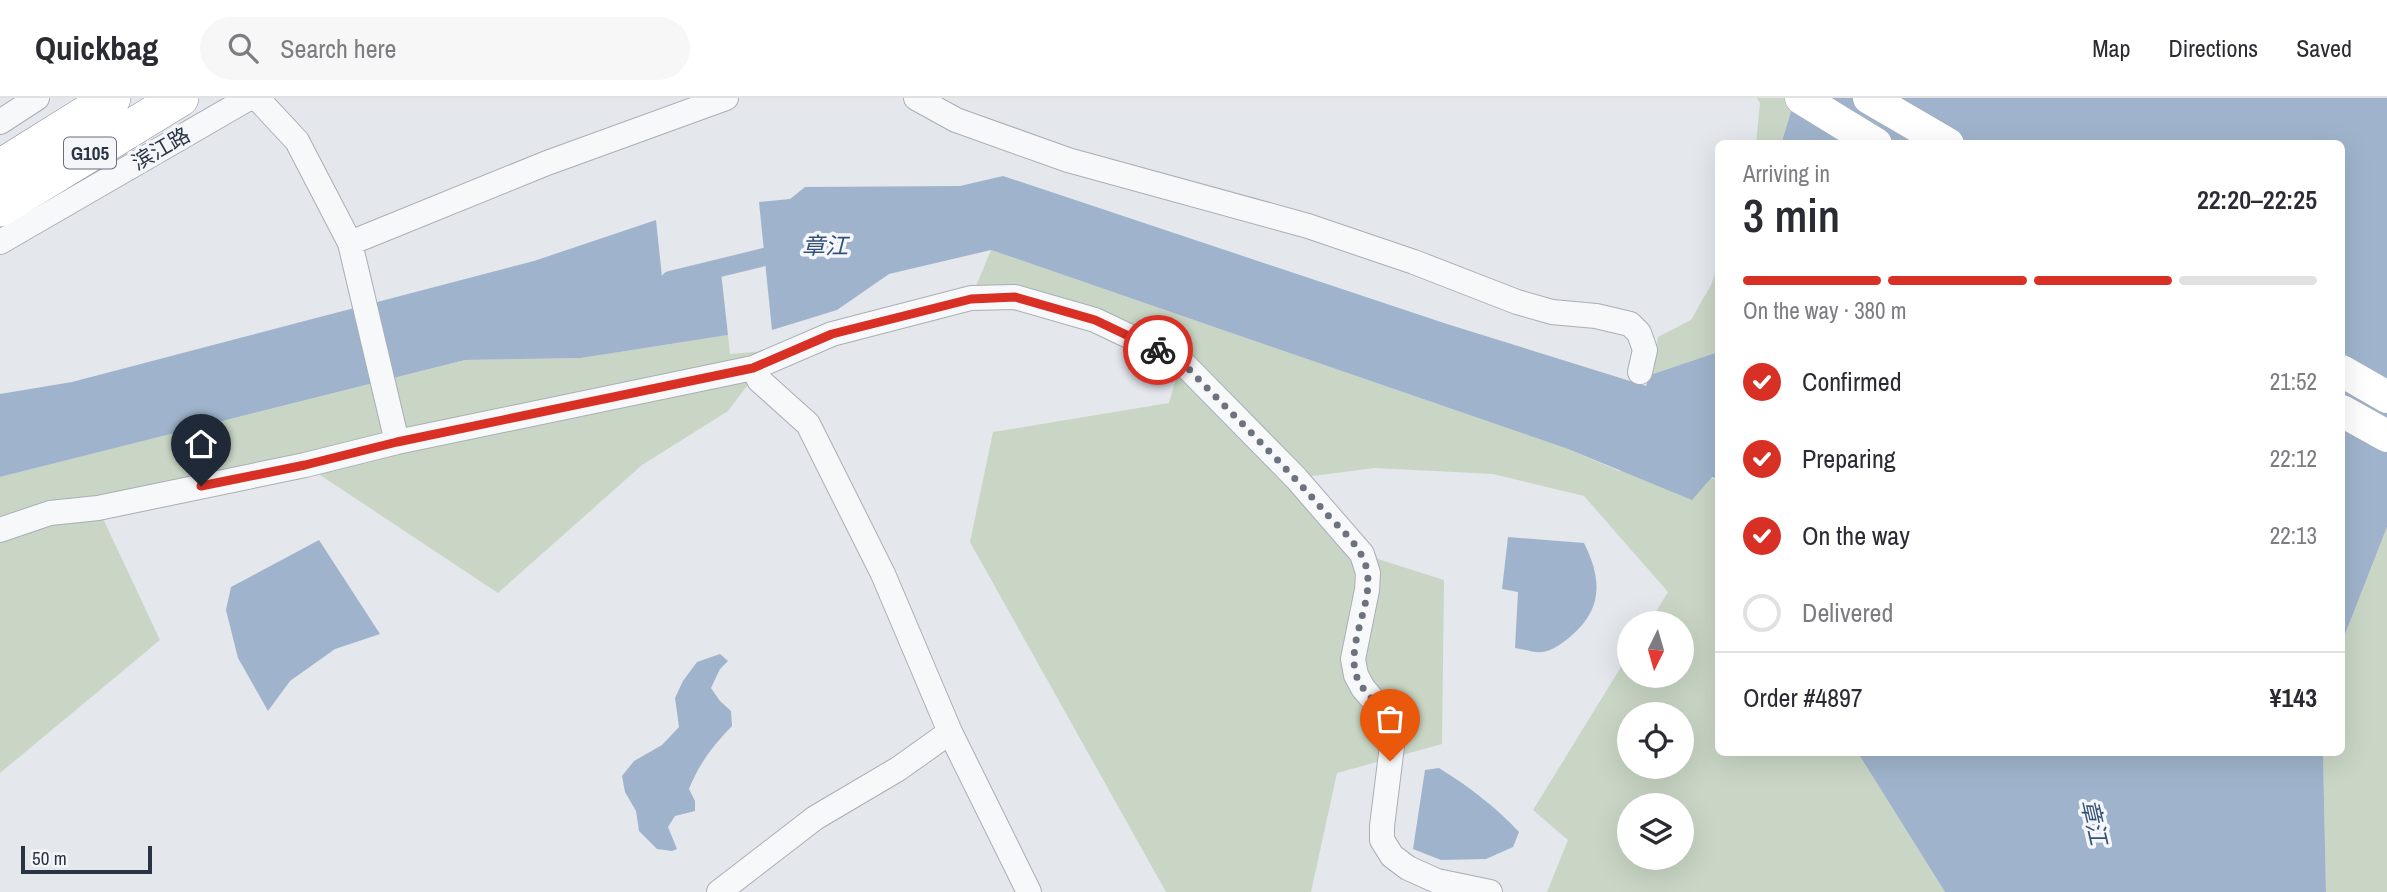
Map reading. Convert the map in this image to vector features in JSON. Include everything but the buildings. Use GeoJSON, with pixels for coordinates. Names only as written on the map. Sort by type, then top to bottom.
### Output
{"type":"FeatureCollection","features":[{"type":"Feature","properties":{"kind":"highway"},"geometry":{"type":"LineString","coordinates":[[63,170],[166,98]]}},
{"type":"Feature","properties":{"kind":"highway","name":"G105"},"geometry":{"type":"LineString","coordinates":[[13,218],[63,170],[180,98]]}},
{"type":"Feature","properties":{"kind":"highway","name":"G105"},"geometry":{"type":"LineString","coordinates":[[0,168],[104,103]]}},
{"type":"Feature","properties":{"kind":"main road"},"geometry":{"type":"LineString","coordinates":[[1869,98],[1941,140]]}},
{"type":"Feature","properties":{"kind":"main road"},"geometry":{"type":"LineString","coordinates":[[1802,100],[1869,140]]}},
{"type":"Feature","properties":{"kind":"main road"},"geometry":{"type":"LineString","coordinates":[[2345,373],[2387,397]]}},
{"type":"Feature","properties":{"kind":"main road"},"geometry":{"type":"LineString","coordinates":[[2345,413],[2387,436]]}},
{"type":"Feature","properties":{"kind":"street"},"geometry":{"type":"LineString","coordinates":[[0,122],[37,98]]}},
{"type":"Feature","properties":{"kind":"street","name":"滨江路"},"geometry":{"type":"LineString","coordinates":[[0,242],[13,218],[249,98]]}},
{"type":"Feature","properties":{"kind":"street"},"geometry":{"type":"LineString","coordinates":[[257,98],[297,141],[350,243],[397,442]]}},
{"type":"Feature","properties":{"kind":"street"},"geometry":{"type":"LineString","coordinates":[[350,243],[547,163],[726,98]]}},
{"type":"Feature","properties":{"kind":"street"},"geometry":{"type":"LineString","coordinates":[[916,98],[956,120],[1068,160],[1308,226],[1414,262],[1517,302],[1552,312],[1596,316],[1630,324],[1639,333],[1645,350],[1640,372]]}},
{"type":"Feature","properties":{"kind":"street"},"geometry":{"type":"LineString","coordinates":[[0,232],[13,218]]}},
{"type":"Feature","properties":{"kind":"street"},"geometry":{"type":"LineString","coordinates":[[0,530],[50,513],[110,505],[305,465],[397,442],[753,368],[832,334],[971,299],[1015,297],[1095,320],[1181,361],[1296,478],[1362,554],[1368,573],[1367,590],[1353,659],[1356,675],[1363,688],[1380,708],[1391,729],[1392,746],[1382,840],[1392,856],[1408,868],[1437,881],[1490,892]]}},
{"type":"Feature","properties":{"kind":"street"},"geometry":{"type":"LineString","coordinates":[[753,368],[760,380],[808,424],[883,574],[950,732],[1029,892]]}},
{"type":"Feature","properties":{"kind":"street"},"geometry":{"type":"LineString","coordinates":[[719,892],[815,818],[898,769],[950,732]]}},
{"type":"Feature","properties":{"kind":"green space"},"geometry":{"type":"Polygon","coordinates":[[[1757,98],[1791,98],[1793,105],[1782,140],[1756,140],[1760,103],[1757,98]]]}},
{"type":"Feature","properties":{"kind":"green space"},"geometry":{"type":"Polygon","coordinates":[[[991,250],[1568,449],[1619,471],[1715,479],[1715,756],[1860,756],[1945,892],[1547,892],[1568,840],[1533,810],[1617,674],[1617,688],[1694,688],[1694,611],[1656,611],[1668,592],[1584,496],[1493,474],[1375,468],[1297,478],[1362,554],[1444,580],[1442,744],[1337,773],[1311,892],[1166,892],[970,542],[993,432],[1169,403],[1181,361],[1095,320],[971,298],[991,250]]]}},
{"type":"Feature","properties":{"kind":"green space"},"geometry":{"type":"Polygon","coordinates":[[[1715,274],[1715,353],[1650,375],[1658,337],[1691,320],[1715,274]]]}},
{"type":"Feature","properties":{"kind":"green space"},"geometry":{"type":"Polygon","coordinates":[[[728,335],[730,354],[774,350],[728,411],[642,465],[498,593],[305,465],[98,508],[160,640],[0,773],[0,477],[465,360],[581,358],[728,335]]]}},
{"type":"Feature","properties":{"kind":"green space"},"geometry":{"type":"Polygon","coordinates":[[[2387,527],[2387,892],[2326,892],[2323,756],[2345,756],[2345,634],[2387,527]]]}},
{"type":"Feature","properties":{"kind":"water"},"geometry":{"type":"Polygon","coordinates":[[[1791,98],[2387,98],[2387,527],[2345,634],[2345,140],[1782,140],[1793,105],[1791,98]]]}},
{"type":"Feature","properties":{"kind":"water","name":"章江"},"geometry":{"type":"Polygon","coordinates":[[[1003,176],[1447,324],[1646,386],[1650,375],[1715,353],[1715,478],[1712,477],[1692,500],[1568,449],[991,250],[889,274],[837,310],[772,330],[759,202],[790,199],[805,187],[960,186],[1003,176]]]}},
{"type":"Feature","properties":{"kind":"water"},"geometry":{"type":"Polygon","coordinates":[[[656,220],[662,277],[721,272],[728,335],[581,358],[465,360],[0,477],[0,394],[72,382],[534,261],[656,220]]]}},
{"type":"Feature","properties":{"kind":"water"},"geometry":{"type":"Polygon","coordinates":[[[1508,537],[1584,543],[1590,556],[1596,581],[1594,604],[1581,626],[1565,641],[1549,650],[1536,652],[1515,648],[1518,592],[1502,589],[1508,537]]]}},
{"type":"Feature","properties":{"kind":"water"},"geometry":{"type":"Polygon","coordinates":[[[319,540],[380,634],[335,649],[290,681],[268,711],[238,658],[226,610],[231,587],[319,540]]]}},
{"type":"Feature","properties":{"kind":"water"},"geometry":{"type":"Polygon","coordinates":[[[720,654],[728,661],[720,669],[711,688],[731,711],[732,726],[707,755],[689,789],[695,801],[695,811],[675,816],[668,827],[677,849],[657,849],[639,831],[636,811],[625,792],[622,776],[634,761],[662,745],[679,727],[675,698],[683,681],[697,662],[720,654]]]}},
{"type":"Feature","properties":{"kind":"water","name":"章江"},"geometry":{"type":"Polygon","coordinates":[[[1860,756],[2323,756],[2326,892],[1945,892],[1860,756]]]}},
{"type":"Feature","properties":{"kind":"water"},"geometry":{"type":"Polygon","coordinates":[[[1439,768],[1481,797],[1519,832],[1513,847],[1486,859],[1441,860],[1413,849],[1425,770],[1439,768]]]}},
{"type":"Feature","properties":{"kind":"waterway"},"geometry":{"type":"LineString","coordinates":[[670,280],[785,252]]}},
{"type":"Feature","properties":{"kind":"way so far"},"geometry":{"type":"LineString","coordinates":[[1158,350],[1181,361],[1296,478],[1362,554],[1368,573],[1367,590],[1353,659],[1356,675],[1363,688],[1380,708],[1391,729],[1390,761]]}},
{"type":"Feature","properties":{"kind":"route"},"geometry":{"type":"LineString","coordinates":[[201,486],[753,368],[832,334],[971,299],[1015,297],[1095,320],[1158,350]]}}]}
